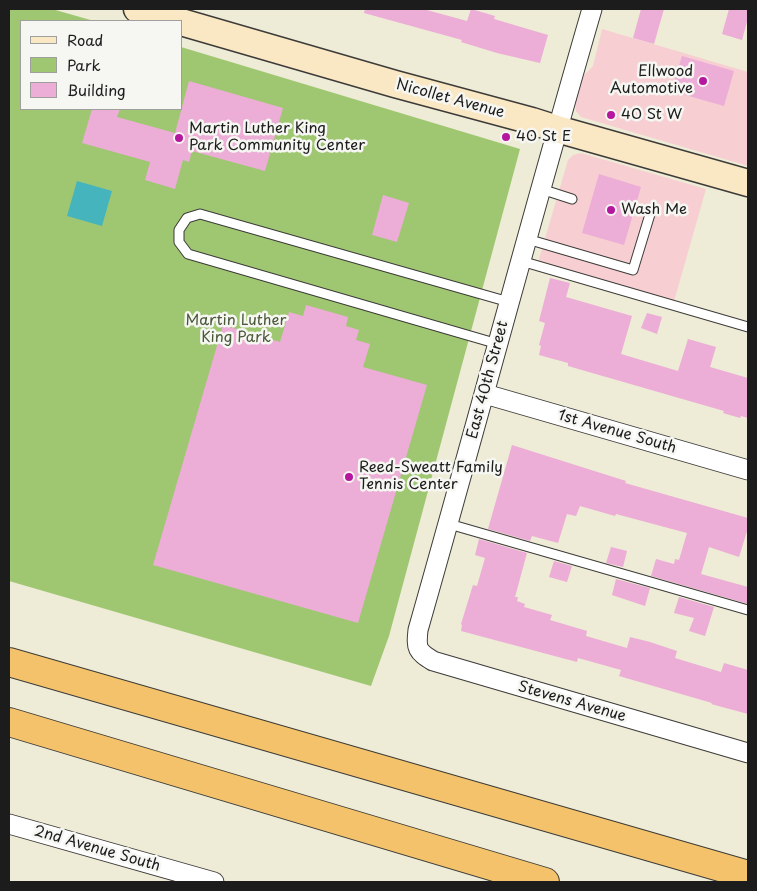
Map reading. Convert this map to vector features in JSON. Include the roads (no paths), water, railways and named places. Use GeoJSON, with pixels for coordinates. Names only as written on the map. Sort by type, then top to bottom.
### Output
{"type":"FeatureCollection","features":[{"type":"Feature","properties":{"kind":"highway"},"geometry":{"type":"LineString","coordinates":[[9,662],[748,875]]}},
{"type":"Feature","properties":{"kind":"highway"},"geometry":{"type":"LineString","coordinates":[[9,722],[545,882]]}},
{"type":"Feature","properties":{"kind":"main road","name":"Nicollet Avenue"},"geometry":{"type":"LineString","coordinates":[[137,9],[173,20]]}},
{"type":"Feature","properties":{"kind":"main road","name":"Nicollet Avenue"},"geometry":{"type":"LineString","coordinates":[[182,23],[748,183]]}},
{"type":"Feature","properties":{"kind":"street","name":"East 40th Street"},"geometry":{"type":"LineString","coordinates":[[418,630],[592,9]]}},
{"type":"Feature","properties":{"kind":"street","name":"1st Avenue South"},"geometry":{"type":"LineString","coordinates":[[485,394],[748,470]]}},
{"type":"Feature","properties":{"kind":"street","name":"Stevens Avenue"},"geometry":{"type":"LineString","coordinates":[[418,630],[417,644],[422,654],[433,661],[748,753]]}},
{"type":"Feature","properties":{"kind":"street","name":"2nd Avenue South"},"geometry":{"type":"LineString","coordinates":[[9,824],[214,882]]}},
{"type":"Feature","properties":{"kind":"lane"},"geometry":{"type":"LineString","coordinates":[[541,189],[572,199]]}},
{"type":"Feature","properties":{"kind":"lane"},"geometry":{"type":"LineString","coordinates":[[527,239],[633,270],[651,211]]}},
{"type":"Feature","properties":{"kind":"lane"},"geometry":{"type":"LineString","coordinates":[[498,344],[188,254],[179,242],[179,230],[187,218],[200,214],[509,302]]}},
{"type":"Feature","properties":{"kind":"lane"},"geometry":{"type":"LineString","coordinates":[[521,261],[748,327]]}},
{"type":"Feature","properties":{"kind":"lane"},"geometry":{"type":"LineString","coordinates":[[449,524],[748,610]]}},
{"type":"Feature","properties":{"kind":"water"},"geometry":{"type":"Polygon","coordinates":[[[77,181],[112,191],[102,226],[67,216],[77,181]]]}},
{"type":"Feature","properties":{"kind":"place","name":"Ellwood Automotive"},"geometry":{"type":"Point","coordinates":[703,81]}},
{"type":"Feature","properties":{"kind":"place","name":"40 St W"},"geometry":{"type":"Point","coordinates":[611,115]}},
{"type":"Feature","properties":{"kind":"place","name":"40 St E"},"geometry":{"type":"Point","coordinates":[506,137]}},
{"type":"Feature","properties":{"kind":"place","name":"Martin Luther King Park Community Center"},"geometry":{"type":"Point","coordinates":[179,138]}},
{"type":"Feature","properties":{"kind":"place","name":"Wash Me"},"geometry":{"type":"Point","coordinates":[611,210]}},
{"type":"Feature","properties":{"kind":"place","name":"Reed-Sweatt Family Tennis Center"},"geometry":{"type":"Point","coordinates":[349,477]}},
{"type":"Feature","properties":{"kind":"park label","name":"Martin Luther King Park"},"geometry":{"type":"Point","coordinates":[236,330]}}]}
